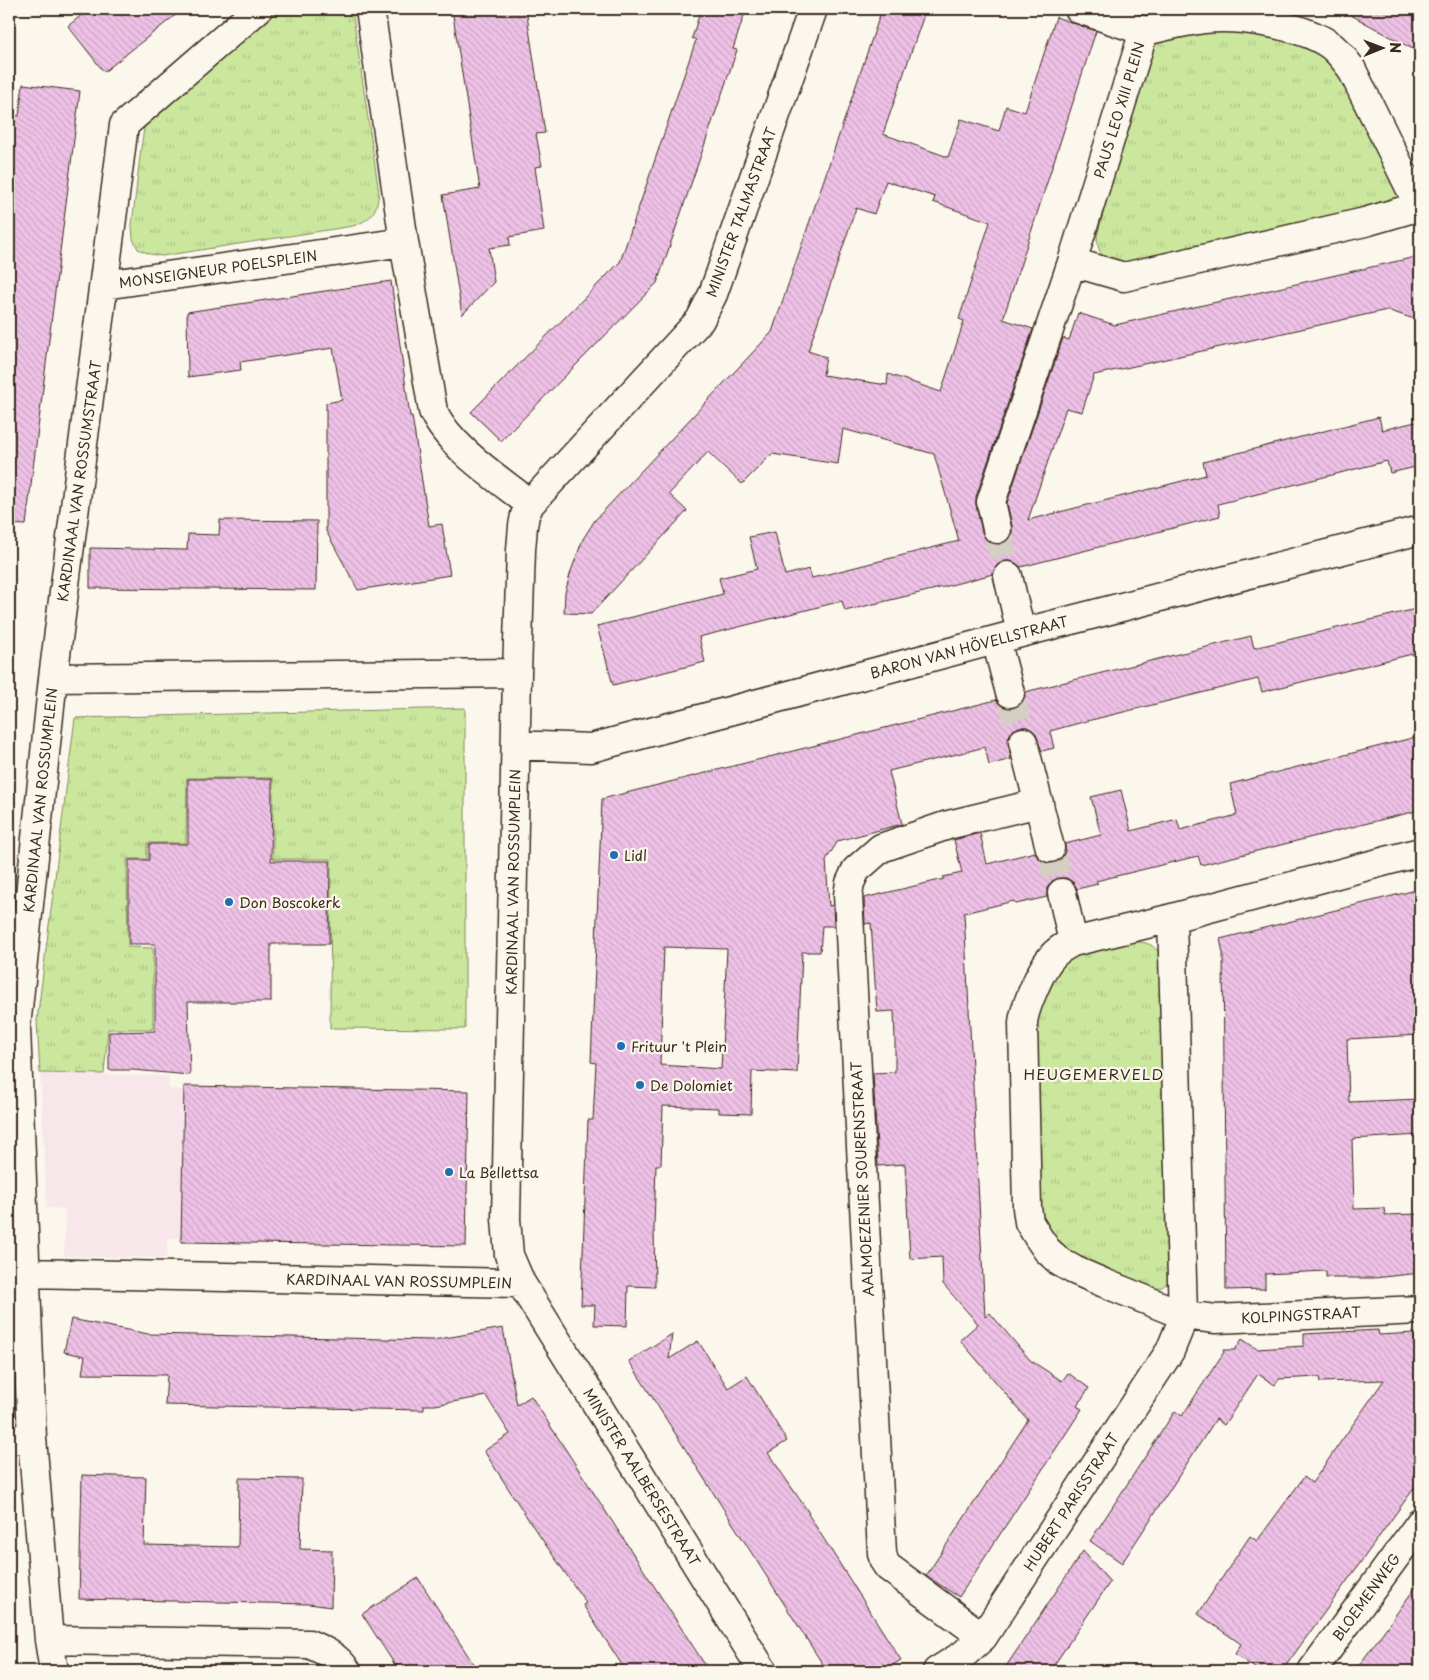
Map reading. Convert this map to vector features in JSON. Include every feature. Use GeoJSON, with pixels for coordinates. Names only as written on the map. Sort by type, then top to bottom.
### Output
{"type":"FeatureCollection","features":[{"type":"Feature","properties":{"kind":"street","name":"MONSEIGNEUR POELSPLEIN"},"geometry":{"type":"LineString","coordinates":[[258,9],[124,125],[104,285],[404,242]]}},
{"type":"Feature","properties":{"kind":"street"},"geometry":{"type":"LineString","coordinates":[[370,9],[404,242],[432,406],[439,423],[460,448],[530,504]]}},
{"type":"Feature","properties":{"kind":"street","name":"MINISTER TALMASTRAAT"},"geometry":{"type":"LineString","coordinates":[[530,504],[700,320],[713,294],[813,9]]}},
{"type":"Feature","properties":{"kind":"street"},"geometry":{"type":"LineString","coordinates":[[1078,9],[1144,31]]}},
{"type":"Feature","properties":{"kind":"street","name":"PAUS LEO XIII PLEIN"},"geometry":{"type":"LineString","coordinates":[[997,529],[991,502],[1072,262],[1144,31],[1205,19],[1240,20],[1290,28],[1327,43],[1340,54],[1351,68],[1419,206],[1365,222],[1124,277],[1072,262]]}},
{"type":"Feature","properties":{"kind":"street","name":"KARDINAAL VAN ROSSUMSTRAAT"},"geometry":{"type":"LineString","coordinates":[[53,678],[104,285]]}},
{"type":"Feature","properties":{"kind":"street","name":"KARDINAAL VAN ROSSUMPLEIN"},"geometry":{"type":"LineString","coordinates":[[25,1273],[521,1283],[509,1255],[506,1219],[517,673],[523,526],[530,504]]}},
{"type":"Feature","properties":{"kind":"street","name":"BARON VAN HÖVELLSTRAAT"},"geometry":{"type":"LineString","coordinates":[[516,745],[592,748],[1008,636],[1420,530]]}},
{"type":"Feature","properties":{"kind":"street"},"geometry":{"type":"LineString","coordinates":[[1008,576],[1010,693]]}},
{"type":"Feature","properties":{"kind":"street","name":"KARDINAAL VAN ROSSUMPLEIN"},"geometry":{"type":"LineString","coordinates":[[54,1671],[20,1439],[25,1273],[12,1027],[53,678],[517,673]]}},
{"type":"Feature","properties":{"kind":"street"},"geometry":{"type":"LineString","coordinates":[[1023,742],[1050,848]]}},
{"type":"Feature","properties":{"kind":"street","name":"AALMOEZENIER SOURENSTRAAT"},"geometry":{"type":"LineString","coordinates":[[983,1637],[888,1567],[882,1553],[848,895],[850,883],[856,870],[881,848],[948,825],[1039,803]]}},
{"type":"Feature","properties":{"kind":"street"},"geometry":{"type":"LineString","coordinates":[[1062,893],[1073,942],[1172,918],[1420,852]]}},
{"type":"Feature","properties":{"kind":"street","name":"HUBERT PARISSTRAAT"},"geometry":{"type":"LineString","coordinates":[[937,1671],[964,1654],[983,1637],[1170,1351],[1180,1329],[1183,1315],[1172,918]]}},
{"type":"Feature","properties":{"kind":"street","name":"KOLPINGSTRAAT"},"geometry":{"type":"LineString","coordinates":[[1073,942],[1062,948],[1050,959],[1023,1014],[1027,1208],[1029,1222],[1047,1250],[1060,1262],[1104,1283],[1183,1315],[1216,1320],[1420,1310]]}},
{"type":"Feature","properties":{"kind":"street","name":"MINISTER AALBERSESTRAAT"},"geometry":{"type":"LineString","coordinates":[[521,1283],[763,1671]]}},
{"type":"Feature","properties":{"kind":"street","name":"BLOEMENWEG"},"geometry":{"type":"LineString","coordinates":[[1312,1671],[1420,1524]]}},
{"type":"Feature","properties":{"kind":"street"},"geometry":{"type":"LineString","coordinates":[[49,1640],[309,1644],[330,1653],[341,1662],[347,1671]]}},
{"type":"Feature","properties":{"kind":"shaded area"},"geometry":{"type":"Polygon","coordinates":[[[40,1073],[169,1076],[169,1089],[184,1090],[181,1238],[167,1238],[167,1258],[64,1256],[65,1209],[47,1208],[40,1073]]]}},
{"type":"Feature","properties":{"kind":"green space"},"geometry":{"type":"Polygon","coordinates":[[[272,9],[352,9],[379,193],[372,214],[365,221],[353,226],[162,256],[138,249],[133,239],[132,225],[146,117],[272,9]]]}},
{"type":"Feature","properties":{"kind":"green space"},"geometry":{"type":"Polygon","coordinates":[[[1207,24],[1326,47],[1409,204],[1125,266],[1104,257],[1099,249],[1097,236],[1151,37],[1207,24]]]}},
{"type":"Feature","properties":{"kind":"green space"},"geometry":{"type":"Polygon","coordinates":[[[465,708],[465,1029],[330,1028],[331,859],[273,859],[273,778],[187,778],[186,843],[147,843],[147,859],[127,859],[128,947],[153,948],[153,1029],[108,1029],[104,1074],[40,1073],[37,1021],[75,718],[465,708]]]}},
{"type":"Feature","properties":{"kind":"green space"},"geometry":{"type":"Polygon","coordinates":[[[1131,942],[1147,944],[1154,947],[1160,954],[1169,1278],[1163,1286],[1153,1289],[1091,1266],[1058,1245],[1042,1222],[1037,1204],[1037,1014],[1060,965],[1073,956],[1131,942]]]}},
{"type":"Feature","properties":{"kind":"building"},"geometry":{"type":"Polygon","coordinates":[[[89,9],[183,9],[104,72],[68,26],[89,9]]]}},
{"type":"Feature","properties":{"kind":"building"},"geometry":{"type":"Polygon","coordinates":[[[452,9],[526,9],[545,133],[536,134],[542,166],[535,167],[544,231],[509,237],[510,245],[489,248],[494,282],[462,315],[443,195],[480,189],[452,9]]]}},
{"type":"Feature","properties":{"kind":"building"},"geometry":{"type":"Polygon","coordinates":[[[701,9],[746,9],[733,49],[737,50],[657,283],[501,441],[471,412],[620,262],[696,40],[692,38],[701,9]]]}},
{"type":"Feature","properties":{"kind":"building"},"geometry":{"type":"Polygon","coordinates":[[[882,9],[926,9],[883,134],[948,157],[961,119],[999,131],[1006,106],[1025,112],[1056,17],[1096,31],[1003,319],[1033,329],[976,497],[982,532],[986,540],[992,544],[1000,544],[1007,541],[1012,534],[1007,503],[1063,338],[1069,340],[1078,313],[1115,325],[1420,256],[1420,321],[1387,310],[1094,375],[1082,412],[1066,408],[1028,520],[1206,475],[1203,462],[1379,417],[1382,430],[1420,421],[1420,466],[1390,473],[1387,461],[1218,504],[1220,516],[1021,567],[1013,561],[1005,561],[997,565],[993,574],[936,589],[845,611],[842,601],[699,637],[705,662],[613,685],[597,626],[723,594],[719,578],[757,569],[749,537],[775,532],[785,575],[809,569],[812,578],[959,541],[934,454],[843,429],[838,464],[772,454],[742,484],[708,452],[669,494],[687,511],[591,614],[564,613],[565,593],[571,571],[583,539],[595,520],[772,332],[882,9]],[[886,181],[874,214],[856,208],[808,351],[826,357],[823,375],[887,385],[888,374],[941,392],[964,321],[959,319],[990,222],[933,202],[935,197],[886,181]]]}},
{"type":"Feature","properties":{"kind":"building"},"geometry":{"type":"Polygon","coordinates":[[[1340,9],[1420,9],[1420,53],[1340,9]]]}},
{"type":"Feature","properties":{"kind":"building"},"geometry":{"type":"Polygon","coordinates":[[[23,84],[80,91],[26,525],[9,524],[9,115],[19,116],[23,84]]]}},
{"type":"Feature","properties":{"kind":"building"},"geometry":{"type":"Polygon","coordinates":[[[391,281],[410,416],[412,416],[429,526],[442,524],[450,575],[358,590],[326,531],[326,403],[342,400],[333,348],[240,362],[241,370],[188,377],[187,312],[391,281]]]}},
{"type":"Feature","properties":{"kind":"building"},"geometry":{"type":"Polygon","coordinates":[[[220,520],[317,521],[316,590],[90,588],[90,548],[187,550],[188,534],[219,535],[220,520]]]}},
{"type":"Feature","properties":{"kind":"building"},"geometry":{"type":"Polygon","coordinates":[[[1420,608],[1420,652],[1262,692],[1258,679],[1083,722],[1050,731],[1054,748],[1042,751],[1034,731],[1027,727],[1019,727],[1012,731],[1008,738],[1011,759],[989,765],[985,747],[889,771],[902,824],[838,841],[826,860],[829,906],[833,905],[834,926],[822,926],[820,952],[802,952],[797,1073],[752,1071],[751,1114],[719,1113],[719,1108],[663,1106],[661,1165],[656,1165],[655,1287],[628,1286],[627,1326],[594,1325],[595,1305],[581,1305],[588,1120],[593,1120],[596,1063],[591,1062],[602,799],[996,700],[1005,708],[1014,708],[1021,704],[1025,698],[1025,692],[1251,636],[1254,648],[1420,608]],[[664,947],[660,1065],[721,1069],[727,949],[664,947]]]}},
{"type":"Feature","properties":{"kind":"building"},"geometry":{"type":"Polygon","coordinates":[[[1420,736],[1420,810],[1201,865],[1198,856],[1096,881],[1098,884],[1077,889],[1074,883],[1067,878],[1058,878],[1052,881],[1047,888],[1047,897],[1016,904],[1014,901],[964,913],[985,1317],[990,1313],[1030,1360],[1062,1381],[1068,1373],[1089,1388],[1077,1406],[1082,1409],[959,1597],[926,1576],[1028,1420],[960,1340],[978,1324],[943,1284],[942,1257],[910,1259],[905,1164],[878,1166],[873,1073],[895,1072],[894,1011],[877,1012],[871,923],[865,924],[864,898],[962,873],[954,840],[980,833],[987,864],[1035,852],[1039,859],[1045,863],[1054,863],[1061,859],[1065,853],[1065,844],[1101,835],[1091,797],[1121,790],[1131,831],[1177,819],[1180,830],[1237,815],[1230,784],[1420,736]]]}},
{"type":"Feature","properties":{"kind":"building","name":"Don Boscokerk"},"geometry":{"type":"Polygon","coordinates":[[[188,779],[272,779],[271,861],[330,861],[329,944],[271,944],[271,1002],[188,1002],[190,1075],[109,1070],[109,1032],[155,1031],[155,944],[129,944],[129,860],[149,860],[149,844],[188,844],[188,779]]]}},
{"type":"Feature","properties":{"kind":"building"},"geometry":{"type":"Polygon","coordinates":[[[1420,889],[1420,1035],[1347,1039],[1349,1102],[1420,1099],[1420,1135],[1352,1139],[1354,1209],[1384,1208],[1385,1215],[1419,1214],[1420,1273],[1374,1278],[1332,1278],[1326,1277],[1326,1271],[1265,1274],[1265,1289],[1226,1290],[1223,953],[1220,939],[1420,889]]]}},
{"type":"Feature","properties":{"kind":"building","name":"La Bellettsa"},"geometry":{"type":"Polygon","coordinates":[[[184,1086],[469,1091],[466,1246],[181,1242],[184,1086]]]}},
{"type":"Feature","properties":{"kind":"building"},"geometry":{"type":"Polygon","coordinates":[[[71,1319],[148,1334],[433,1340],[503,1328],[517,1405],[531,1396],[709,1671],[626,1671],[583,1605],[586,1603],[484,1451],[510,1434],[486,1396],[435,1405],[424,1405],[424,1410],[165,1405],[167,1375],[82,1374],[85,1356],[64,1352],[71,1319]]]}},
{"type":"Feature","properties":{"kind":"building"},"geometry":{"type":"Polygon","coordinates":[[[1378,1330],[1379,1335],[1415,1333],[1417,1379],[1420,1379],[1420,1480],[1282,1671],[1259,1671],[1235,1654],[1241,1644],[1198,1614],[1250,1536],[1257,1541],[1304,1477],[1312,1483],[1384,1380],[1320,1382],[1319,1377],[1279,1379],[1275,1385],[1258,1374],[1224,1425],[1216,1419],[1122,1563],[1090,1541],[1175,1411],[1182,1416],[1224,1352],[1222,1350],[1235,1350],[1242,1339],[1257,1349],[1304,1346],[1304,1334],[1378,1330]]]}},
{"type":"Feature","properties":{"kind":"building"},"geometry":{"type":"Polygon","coordinates":[[[672,1334],[669,1359],[698,1341],[728,1388],[747,1376],[787,1441],[768,1453],[809,1513],[901,1660],[883,1671],[827,1671],[629,1361],[672,1334]]]}},
{"type":"Feature","properties":{"kind":"building"},"geometry":{"type":"Polygon","coordinates":[[[82,1475],[146,1477],[144,1545],[238,1547],[239,1478],[302,1479],[300,1549],[332,1550],[331,1607],[309,1604],[79,1599],[82,1475]]]}},
{"type":"Feature","properties":{"kind":"building"},"geometry":{"type":"Polygon","coordinates":[[[1083,1551],[1110,1582],[1050,1671],[1003,1671],[1083,1551]]]}},
{"type":"Feature","properties":{"kind":"building"},"geometry":{"type":"Polygon","coordinates":[[[418,1578],[478,1671],[399,1671],[362,1614],[418,1578]]]}},
{"type":"Feature","properties":{"kind":"building"},"geometry":{"type":"Polygon","coordinates":[[[1420,1581],[1420,1671],[1355,1671],[1420,1581]]]}},
{"type":"Feature","properties":{"kind":"tunnel"},"geometry":{"type":"LineString","coordinates":[[997,529],[1008,576]]}},
{"type":"Feature","properties":{"kind":"tunnel"},"geometry":{"type":"LineString","coordinates":[[1010,693],[1023,742]]}},
{"type":"Feature","properties":{"kind":"tunnel"},"geometry":{"type":"LineString","coordinates":[[1050,848],[1062,893]]}},
{"type":"Feature","properties":{"kind":"place","name":"Lidl"},"geometry":{"type":"Point","coordinates":[614,855]}},
{"type":"Feature","properties":{"kind":"place","name":"Don Boscokerk"},"geometry":{"type":"Point","coordinates":[229,902]}},
{"type":"Feature","properties":{"kind":"place","name":"Frituur 't Plein"},"geometry":{"type":"Point","coordinates":[621,1046]}},
{"type":"Feature","properties":{"kind":"place","name":"De Dolomiet"},"geometry":{"type":"Point","coordinates":[640,1085]}},
{"type":"Feature","properties":{"kind":"place","name":"La Bellettsa"},"geometry":{"type":"Point","coordinates":[449,1172]}},
{"type":"Feature","properties":{"kind":"district","name":"HEUGEMERVELD"},"geometry":{"type":"Point","coordinates":[1094,1073]}}]}
